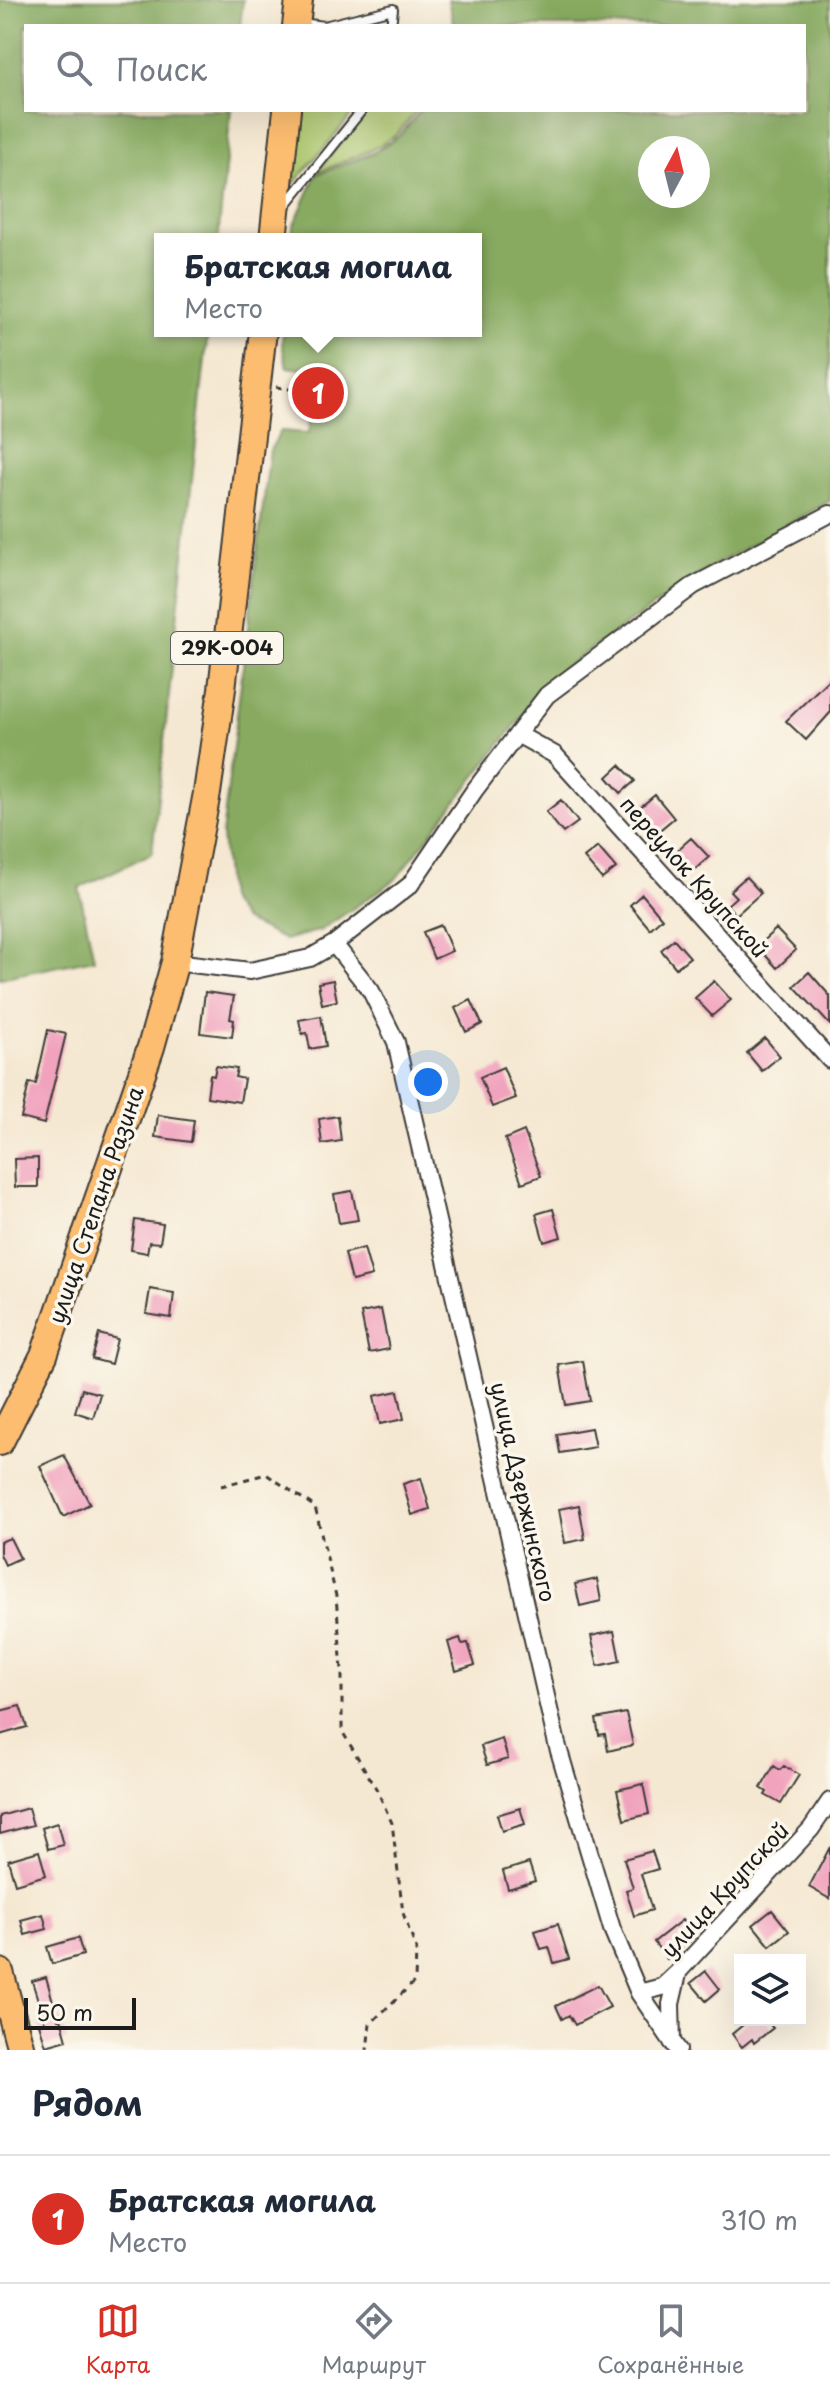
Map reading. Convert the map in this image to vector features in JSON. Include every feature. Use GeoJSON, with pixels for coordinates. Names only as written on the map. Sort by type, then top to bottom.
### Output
{"type":"FeatureCollection","features":[{"type":"Feature","properties":{"kind":"main road"},"geometry":{"type":"LineString","coordinates":[[274,232],[287,112]]}},
{"type":"Feature","properties":{"kind":"main road","name":"29К-004"},"geometry":{"type":"LineString","coordinates":[[175,962],[207,793],[222,689],[262,337]]}},
{"type":"Feature","properties":{"kind":"main road","name":"улица Степана Разина"},"geometry":{"type":"LineString","coordinates":[[0,1442],[44,1355],[151,1047],[175,962]]}},
{"type":"Feature","properties":{"kind":"main road"},"geometry":{"type":"LineString","coordinates":[[0,1972],[21,2050]]}},
{"type":"Feature","properties":{"kind":"street"},"geometry":{"type":"LineString","coordinates":[[175,962],[250,971],[310,958],[334,944],[410,885],[547,695],[693,586],[830,514]]}},
{"type":"Feature","properties":{"kind":"street","name":"переулок Крупской"},"geometry":{"type":"LineString","coordinates":[[517,734],[555,755],[830,1060]]}},
{"type":"Feature","properties":{"kind":"street","name":"улица Дзержинского"},"geometry":{"type":"LineString","coordinates":[[334,944],[371,991],[396,1042],[557,1744],[612,1929],[639,1993],[675,2046]]}},
{"type":"Feature","properties":{"kind":"street","name":"улица Крупской"},"geometry":{"type":"LineString","coordinates":[[639,1993],[662,1987],[678,1972],[811,1829],[830,1801]]}},
{"type":"Feature","properties":{"kind":"street"},"geometry":{"type":"LineString","coordinates":[[675,2046],[671,2004],[678,1972]]}},
{"type":"Feature","properties":{"kind":"lane"},"geometry":{"type":"LineString","coordinates":[[340,24],[393,9],[391,24]]}},
{"type":"Feature","properties":{"kind":"lane"},"geometry":{"type":"LineString","coordinates":[[297,16],[319,24]]}},
{"type":"Feature","properties":{"kind":"lane"},"geometry":{"type":"LineString","coordinates":[[274,232],[291,197],[360,112]]}},
{"type":"Feature","properties":{"kind":"path"},"geometry":{"type":"LineString","coordinates":[[272,386],[318,393]]}},
{"type":"Feature","properties":{"kind":"path"},"geometry":{"type":"LineString","coordinates":[[221,1486],[266,1474],[315,1507],[336,1596],[342,1670],[342,1731],[377,1790],[392,1823],[403,1913],[416,1949],[415,1981],[370,2024],[367,2050]]}},
{"type":"Feature","properties":{"kind":"green space"},"geometry":{"type":"Polygon","coordinates":[[[0,0],[243,0],[240,24],[24,24],[24,112],[231,112],[219,233],[154,233],[154,337],[207,337],[152,853],[79,888],[94,959],[0,978],[0,0]]]}},
{"type":"Feature","properties":{"kind":"green space"},"geometry":{"type":"Polygon","coordinates":[[[448,0],[830,0],[830,501],[706,570],[555,674],[395,880],[321,930],[285,940],[243,920],[228,899],[222,835],[270,450],[281,431],[309,433],[320,371],[287,367],[283,337],[482,337],[482,233],[292,233],[316,175],[373,153],[400,135],[419,112],[806,112],[806,24],[454,24],[448,0]]]}},
{"type":"Feature","properties":{"kind":"green space"},"geometry":{"type":"Polygon","coordinates":[[[300,112],[354,112],[291,187],[300,112]]]}},
{"type":"Feature","properties":{"kind":"green space"},"geometry":{"type":"Polygon","coordinates":[[[366,112],[415,112],[397,134],[371,150],[316,173],[366,112]]]}},
{"type":"Feature","properties":{"kind":"building"},"geometry":{"type":"Polygon","coordinates":[[[830,678],[830,713],[806,740],[786,721],[830,678]]]}},
{"type":"Feature","properties":{"kind":"building"},"geometry":{"type":"Polygon","coordinates":[[[620,765],[635,781],[621,793],[607,777],[620,765]]]}},
{"type":"Feature","properties":{"kind":"building"},"geometry":{"type":"Polygon","coordinates":[[[655,795],[674,818],[656,833],[637,810],[655,795]]]}},
{"type":"Feature","properties":{"kind":"building"},"geometry":{"type":"Polygon","coordinates":[[[561,800],[578,822],[563,833],[546,812],[561,800]]]}},
{"type":"Feature","properties":{"kind":"building"},"geometry":{"type":"Polygon","coordinates":[[[691,838],[709,857],[692,872],[674,853],[691,838]]]}},
{"type":"Feature","properties":{"kind":"building"},"geometry":{"type":"Polygon","coordinates":[[[598,847],[616,868],[602,879],[584,858],[598,847]]]}},
{"type":"Feature","properties":{"kind":"building"},"geometry":{"type":"Polygon","coordinates":[[[746,877],[761,893],[736,915],[727,905],[736,897],[730,891],[746,877]]]}},
{"type":"Feature","properties":{"kind":"building"},"geometry":{"type":"Polygon","coordinates":[[[642,894],[662,918],[650,929],[630,905],[642,894]]]}},
{"type":"Feature","properties":{"kind":"building"},"geometry":{"type":"Polygon","coordinates":[[[441,925],[452,951],[434,959],[423,932],[441,925]]]}},
{"type":"Feature","properties":{"kind":"building"},"geometry":{"type":"Polygon","coordinates":[[[776,929],[796,950],[777,968],[757,946],[776,929]]]}},
{"type":"Feature","properties":{"kind":"building"},"geometry":{"type":"Polygon","coordinates":[[[674,939],[690,957],[676,968],[661,950],[674,939]]]}},
{"type":"Feature","properties":{"kind":"building"},"geometry":{"type":"Polygon","coordinates":[[[809,972],[830,996],[830,1025],[794,986],[809,972]]]}},
{"type":"Feature","properties":{"kind":"building"},"geometry":{"type":"Polygon","coordinates":[[[333,980],[337,1001],[322,1004],[318,983],[333,980]]]}},
{"type":"Feature","properties":{"kind":"building"},"geometry":{"type":"Polygon","coordinates":[[[714,981],[731,1000],[712,1016],[695,998],[714,981]]]}},
{"type":"Feature","properties":{"kind":"building"},"geometry":{"type":"Polygon","coordinates":[[[205,992],[234,996],[230,1019],[234,1020],[232,1037],[200,1033],[205,992]]]}},
{"type":"Feature","properties":{"kind":"building"},"geometry":{"type":"Polygon","coordinates":[[[471,1000],[482,1024],[466,1032],[455,1008],[471,1000]]]}},
{"type":"Feature","properties":{"kind":"building"},"geometry":{"type":"Polygon","coordinates":[[[321,1016],[326,1046],[310,1049],[307,1033],[302,1034],[299,1020],[321,1016]]]}},
{"type":"Feature","properties":{"kind":"building"},"geometry":{"type":"Polygon","coordinates":[[[48,1030],[66,1034],[44,1124],[21,1118],[29,1083],[36,1084],[48,1030]]]}},
{"type":"Feature","properties":{"kind":"building"},"geometry":{"type":"Polygon","coordinates":[[[765,1038],[780,1056],[762,1071],[747,1053],[765,1038]]]}},
{"type":"Feature","properties":{"kind":"building"},"geometry":{"type":"Polygon","coordinates":[[[216,1066],[237,1069],[235,1077],[244,1079],[240,1102],[207,1097],[210,1075],[214,1076],[216,1066]]]}},
{"type":"Feature","properties":{"kind":"building"},"geometry":{"type":"Polygon","coordinates":[[[503,1067],[516,1098],[492,1107],[480,1077],[503,1067]]]}},
{"type":"Feature","properties":{"kind":"building"},"geometry":{"type":"Polygon","coordinates":[[[158,1115],[194,1120],[191,1142],[155,1137],[158,1115]]]}},
{"type":"Feature","properties":{"kind":"building"},"geometry":{"type":"Polygon","coordinates":[[[338,1116],[341,1141],[322,1144],[319,1119],[338,1116]]]}},
{"type":"Feature","properties":{"kind":"building"},"geometry":{"type":"Polygon","coordinates":[[[524,1131],[541,1176],[522,1183],[505,1139],[524,1131]]]}},
{"type":"Feature","properties":{"kind":"building"},"geometry":{"type":"Polygon","coordinates":[[[38,1158],[38,1187],[15,1187],[14,1159],[38,1158]]]}},
{"type":"Feature","properties":{"kind":"building"},"geometry":{"type":"Polygon","coordinates":[[[352,1191],[358,1220],[339,1223],[334,1194],[352,1191]]]}},
{"type":"Feature","properties":{"kind":"building"},"geometry":{"type":"Polygon","coordinates":[[[553,1209],[561,1237],[544,1242],[536,1214],[553,1209]]]}},
{"type":"Feature","properties":{"kind":"building"},"geometry":{"type":"Polygon","coordinates":[[[135,1220],[163,1224],[160,1243],[149,1242],[147,1253],[131,1250],[135,1220]]]}},
{"type":"Feature","properties":{"kind":"building"},"geometry":{"type":"Polygon","coordinates":[[[364,1248],[372,1276],[352,1281],[345,1253],[364,1248]]]}},
{"type":"Feature","properties":{"kind":"building"},"geometry":{"type":"Polygon","coordinates":[[[150,1289],[174,1293],[171,1318],[146,1314],[150,1289]]]}},
{"type":"Feature","properties":{"kind":"building"},"geometry":{"type":"Polygon","coordinates":[[[381,1309],[389,1349],[369,1353],[361,1313],[381,1309]]]}},
{"type":"Feature","properties":{"kind":"building"},"geometry":{"type":"Polygon","coordinates":[[[99,1334],[117,1339],[111,1364],[92,1359],[99,1334]]]}},
{"type":"Feature","properties":{"kind":"building"},"geometry":{"type":"Polygon","coordinates":[[[583,1361],[590,1401],[566,1405],[559,1365],[583,1361]]]}},
{"type":"Feature","properties":{"kind":"building"},"geometry":{"type":"Polygon","coordinates":[[[82,1389],[100,1394],[93,1418],[75,1412],[82,1389]]]}},
{"type":"Feature","properties":{"kind":"building"},"geometry":{"type":"Polygon","coordinates":[[[398,1391],[404,1419],[380,1424],[374,1396],[398,1391]]]}},
{"type":"Feature","properties":{"kind":"building"},"geometry":{"type":"Polygon","coordinates":[[[591,1428],[595,1447],[560,1453],[557,1434],[591,1428]]]}},
{"type":"Feature","properties":{"kind":"building"},"geometry":{"type":"Polygon","coordinates":[[[64,1455],[90,1504],[63,1517],[40,1466],[64,1455]]]}},
{"type":"Feature","properties":{"kind":"building"},"geometry":{"type":"Polygon","coordinates":[[[421,1478],[430,1509],[412,1515],[403,1484],[421,1478]]]}},
{"type":"Feature","properties":{"kind":"building"},"geometry":{"type":"Polygon","coordinates":[[[579,1505],[585,1539],[565,1543],[559,1509],[579,1505]]]}},
{"type":"Feature","properties":{"kind":"building"},"geometry":{"type":"Polygon","coordinates":[[[10,1538],[20,1558],[5,1565],[0,1554],[0,1542],[10,1538]]]}},
{"type":"Feature","properties":{"kind":"building"},"geometry":{"type":"Polygon","coordinates":[[[597,1579],[601,1601],[580,1606],[575,1584],[597,1579]]]}},
{"type":"Feature","properties":{"kind":"building"},"geometry":{"type":"Polygon","coordinates":[[[614,1631],[620,1661],[598,1666],[591,1636],[614,1631]]]}},
{"type":"Feature","properties":{"kind":"building"},"geometry":{"type":"Polygon","coordinates":[[[460,1638],[462,1644],[468,1643],[475,1665],[456,1671],[448,1642],[460,1638]]]}},
{"type":"Feature","properties":{"kind":"building"},"geometry":{"type":"Polygon","coordinates":[[[20,1706],[27,1727],[0,1735],[0,1711],[20,1706]]]}},
{"type":"Feature","properties":{"kind":"building"},"geometry":{"type":"Polygon","coordinates":[[[626,1713],[633,1745],[608,1751],[605,1734],[599,1735],[596,1719],[626,1713]]]}},
{"type":"Feature","properties":{"kind":"building"},"geometry":{"type":"Polygon","coordinates":[[[502,1739],[508,1759],[487,1765],[481,1746],[502,1739]]]}},
{"type":"Feature","properties":{"kind":"building"},"geometry":{"type":"Polygon","coordinates":[[[774,1766],[780,1770],[784,1766],[799,1775],[781,1804],[765,1795],[767,1792],[761,1788],[774,1766]]]}},
{"type":"Feature","properties":{"kind":"building"},"geometry":{"type":"Polygon","coordinates":[[[643,1784],[649,1814],[624,1820],[617,1790],[643,1784]]]}},
{"type":"Feature","properties":{"kind":"building"},"geometry":{"type":"Polygon","coordinates":[[[28,1808],[33,1825],[0,1834],[0,1816],[28,1808]]]}},
{"type":"Feature","properties":{"kind":"building"},"geometry":{"type":"Polygon","coordinates":[[[520,1808],[525,1824],[502,1831],[497,1815],[520,1808]]]}},
{"type":"Feature","properties":{"kind":"building"},"geometry":{"type":"Polygon","coordinates":[[[57,1823],[63,1845],[48,1849],[42,1828],[57,1823]]]}},
{"type":"Feature","properties":{"kind":"building"},"geometry":{"type":"Polygon","coordinates":[[[830,1847],[830,1899],[809,1887],[830,1847]]]}},
{"type":"Feature","properties":{"kind":"building"},"geometry":{"type":"Polygon","coordinates":[[[39,1851],[46,1875],[15,1884],[8,1860],[39,1851]]]}},
{"type":"Feature","properties":{"kind":"building"},"geometry":{"type":"Polygon","coordinates":[[[652,1851],[658,1869],[641,1874],[652,1910],[634,1916],[626,1890],[633,1888],[624,1859],[652,1851]]]}},
{"type":"Feature","properties":{"kind":"building"},"geometry":{"type":"Polygon","coordinates":[[[529,1863],[535,1881],[508,1889],[503,1871],[529,1863]]]}},
{"type":"Feature","properties":{"kind":"building"},"geometry":{"type":"Polygon","coordinates":[[[772,1910],[789,1931],[770,1946],[753,1925],[772,1910]]]}},
{"type":"Feature","properties":{"kind":"building"},"geometry":{"type":"Polygon","coordinates":[[[43,1914],[47,1929],[25,1935],[21,1920],[43,1914]]]}},
{"type":"Feature","properties":{"kind":"building"},"geometry":{"type":"Polygon","coordinates":[[[682,1920],[695,1937],[667,1959],[654,1942],[682,1920]]]}},
{"type":"Feature","properties":{"kind":"building"},"geometry":{"type":"Polygon","coordinates":[[[558,1924],[569,1959],[554,1963],[549,1947],[541,1949],[535,1931],[558,1924]]]}},
{"type":"Feature","properties":{"kind":"building"},"geometry":{"type":"Polygon","coordinates":[[[78,1938],[83,1955],[52,1964],[47,1947],[78,1938]]]}},
{"type":"Feature","properties":{"kind":"building"},"geometry":{"type":"Polygon","coordinates":[[[706,1971],[720,1989],[706,2001],[691,1983],[706,1971]]]}},
{"type":"Feature","properties":{"kind":"building"},"geometry":{"type":"Polygon","coordinates":[[[46,1977],[67,2040],[46,2046],[39,2024],[45,2023],[32,1981],[46,1977]]]}},
{"type":"Feature","properties":{"kind":"building"},"geometry":{"type":"Polygon","coordinates":[[[598,1985],[610,2007],[575,2025],[569,2015],[562,2019],[556,2006],[598,1985]]]}},
{"type":"Feature","properties":{"kind":"building"},"geometry":{"type":"Polygon","coordinates":[[[742,2026],[773,2028],[754,2043],[752,2039],[742,2047],[732,2034],[742,2026]]]}},
{"type":"Feature","properties":{"kind":"place","name":"Братская могила"},"geometry":{"type":"Point","coordinates":[318,393]}}]}
